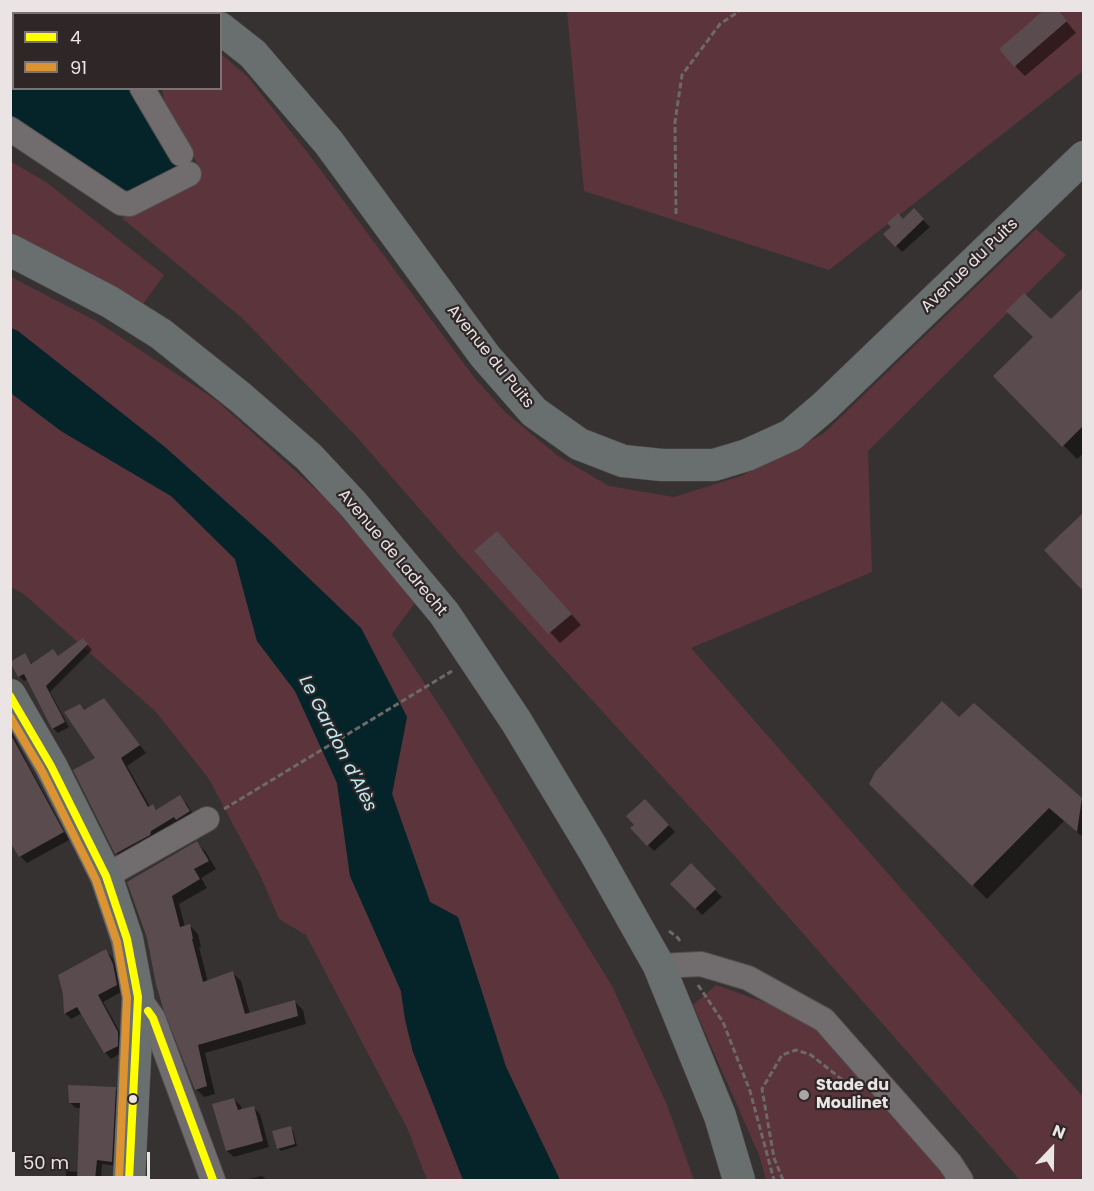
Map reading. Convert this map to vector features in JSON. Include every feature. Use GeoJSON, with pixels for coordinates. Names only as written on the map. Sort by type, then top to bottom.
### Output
{"type":"FeatureCollection","features":[{"type":"Feature","properties":{"kind":"main road","name":"Avenue du Puits"},"geometry":{"type":"LineString","coordinates":[[222,29],[253,54],[329,143],[485,356],[534,412],[579,444],[623,461],[662,465],[714,465],[747,455],[790,435],[825,406],[1083,157]]}},
{"type":"Feature","properties":{"kind":"main road","name":"Avenue de Ladrecht"},"geometry":{"type":"LineString","coordinates":[[10,250],[110,302],[161,334],[240,397],[309,456],[353,504],[444,613],[516,721],[593,849],[674,965],[740,1180]]}},
{"type":"Feature","properties":{"kind":"main road"},"geometry":{"type":"LineString","coordinates":[[10,695],[51,766],[106,876],[127,939],[138,997],[129,1180]]}},
{"type":"Feature","properties":{"kind":"street"},"geometry":{"type":"LineString","coordinates":[[10,129],[121,203],[130,204],[185,164],[143,90]]}},
{"type":"Feature","properties":{"kind":"street"},"geometry":{"type":"LineString","coordinates":[[106,876],[207,819]]}},
{"type":"Feature","properties":{"kind":"street"},"geometry":{"type":"LineString","coordinates":[[674,965],[701,964],[748,978],[824,1020],[950,1163],[961,1180]]}},
{"type":"Feature","properties":{"kind":"street"},"geometry":{"type":"LineString","coordinates":[[138,997],[153,1018],[213,1180]]}},
{"type":"Feature","properties":{"kind":"path"},"geometry":{"type":"LineString","coordinates":[[676,214],[675,122],[682,75],[720,24],[741,10]]}},
{"type":"Feature","properties":{"kind":"path"},"geometry":{"type":"LineString","coordinates":[[207,819],[430,684]]}},
{"type":"Feature","properties":{"kind":"path"},"geometry":{"type":"LineString","coordinates":[[674,965],[696,982],[723,1022],[750,1091],[774,1180]]}},
{"type":"Feature","properties":{"kind":"path"},"geometry":{"type":"LineString","coordinates":[[783,1180],[774,1158],[762,1089],[782,1055],[796,1050],[811,1055],[862,1096]]}},
{"type":"Feature","properties":{"kind":"shaded area"},"geometry":{"type":"Polygon","coordinates":[[[167,10],[170,12],[111,12],[167,10]]]}},
{"type":"Feature","properties":{"kind":"shaded area"},"geometry":{"type":"Polygon","coordinates":[[[567,11],[1083,11],[1083,71],[829,270],[584,191],[567,11]]]}},
{"type":"Feature","properties":{"kind":"shaded area"},"geometry":{"type":"Polygon","coordinates":[[[222,55],[247,76],[314,161],[473,376],[506,413],[558,456],[609,486],[674,497],[741,476],[823,434],[1036,229],[1066,255],[868,451],[872,572],[691,648],[1083,1097],[1083,1180],[1020,1180],[741,863],[465,561],[355,435],[242,318],[122,218],[201,170],[166,110],[162,90],[222,90],[222,55]]]}},
{"type":"Feature","properties":{"kind":"shaded area"},"geometry":{"type":"Polygon","coordinates":[[[10,161],[46,182],[164,275],[138,311],[34,244],[11,235],[10,161]]]}},
{"type":"Feature","properties":{"kind":"shaded area"},"geometry":{"type":"Polygon","coordinates":[[[11,277],[96,321],[216,400],[322,495],[417,600],[392,634],[450,722],[612,986],[667,1105],[694,1180],[560,1180],[506,1067],[458,917],[430,902],[392,794],[407,717],[361,628],[11,356],[11,277]]]}},
{"type":"Feature","properties":{"kind":"shaded area"},"geometry":{"type":"Polygon","coordinates":[[[10,393],[61,431],[171,496],[235,559],[257,641],[295,691],[337,783],[350,876],[401,991],[413,1052],[463,1180],[427,1180],[408,1130],[306,935],[279,919],[260,875],[209,779],[156,712],[25,595],[11,587],[10,393]]]}},
{"type":"Feature","properties":{"kind":"shaded area","name":"Stade du Moulinet"},"geometry":{"type":"Polygon","coordinates":[[[716,985],[792,1012],[822,1035],[951,1180],[766,1180],[759,1155],[693,1005],[716,985]]]}},
{"type":"Feature","properties":{"kind":"water"},"geometry":{"type":"Polygon","coordinates":[[[11,11],[35,11],[38,12],[12,12],[12,90],[135,90],[180,172],[134,196],[11,115],[11,11]]]}},
{"type":"Feature","properties":{"kind":"water","name":"Le Gardon d'Alès"},"geometry":{"type":"Polygon","coordinates":[[[11,328],[18,331],[165,447],[269,540],[361,628],[407,717],[392,794],[430,902],[458,917],[506,1067],[560,1180],[463,1180],[413,1052],[401,991],[350,876],[337,783],[295,691],[257,641],[235,559],[171,496],[61,431],[11,393],[11,328]]]}},
{"type":"Feature","properties":{"kind":"building"},"geometry":{"type":"Polygon","coordinates":[[[1044,10],[1058,10],[1067,21],[1014,67],[999,49],[1044,10]]]}},
{"type":"Feature","properties":{"kind":"building"},"geometry":{"type":"Polygon","coordinates":[[[914,208],[924,219],[895,247],[883,234],[891,227],[887,223],[898,213],[903,219],[914,208]]]}},
{"type":"Feature","properties":{"kind":"building"},"geometry":{"type":"Polygon","coordinates":[[[1083,288],[1083,426],[1062,447],[993,376],[1033,337],[1006,311],[1024,293],[1051,319],[1083,288]]]}},
{"type":"Feature","properties":{"kind":"building"},"geometry":{"type":"Polygon","coordinates":[[[1083,513],[1083,591],[1044,550],[1083,513]]]}},
{"type":"Feature","properties":{"kind":"building"},"geometry":{"type":"Polygon","coordinates":[[[497,531],[572,614],[548,634],[474,551],[497,531]]]}},
{"type":"Feature","properties":{"kind":"building"},"geometry":{"type":"Polygon","coordinates":[[[83,638],[88,644],[46,686],[65,722],[52,729],[24,674],[18,677],[10,662],[25,653],[31,664],[53,649],[58,656],[83,638]]]}},
{"type":"Feature","properties":{"kind":"building"},"geometry":{"type":"Polygon","coordinates":[[[104,698],[140,745],[121,758],[148,807],[153,804],[156,810],[180,795],[190,811],[176,820],[174,817],[151,831],[150,835],[115,854],[73,770],[95,758],[64,712],[80,704],[84,710],[104,698]]]}},
{"type":"Feature","properties":{"kind":"building"},"geometry":{"type":"Polygon","coordinates":[[[942,701],[959,717],[974,703],[1082,798],[1077,832],[1049,808],[972,886],[869,784],[875,772],[942,701]]]}},
{"type":"Feature","properties":{"kind":"building"},"geometry":{"type":"Polygon","coordinates":[[[10,733],[64,832],[19,857],[10,842],[10,733]]]}},
{"type":"Feature","properties":{"kind":"building"},"geometry":{"type":"Polygon","coordinates":[[[645,799],[669,825],[647,846],[630,828],[634,825],[626,816],[645,799]]]}},
{"type":"Feature","properties":{"kind":"building"},"geometry":{"type":"Polygon","coordinates":[[[197,841],[209,861],[194,869],[200,879],[172,896],[180,927],[190,924],[203,982],[233,971],[245,1014],[295,1000],[298,1016],[198,1045],[207,1086],[195,1090],[163,1008],[147,938],[127,882],[197,841]]]}},
{"type":"Feature","properties":{"kind":"building"},"geometry":{"type":"Polygon","coordinates":[[[691,863],[716,889],[695,909],[670,884],[691,863]]]}},
{"type":"Feature","properties":{"kind":"building"},"geometry":{"type":"Polygon","coordinates":[[[106,949],[113,964],[117,985],[98,995],[118,1032],[118,1046],[104,1053],[77,1007],[64,1014],[63,994],[58,975],[106,949]]]}},
{"type":"Feature","properties":{"kind":"building"},"geometry":{"type":"Polygon","coordinates":[[[68,1085],[116,1087],[112,1162],[97,1160],[95,1180],[77,1180],[80,1103],[69,1103],[68,1085]]]}},
{"type":"Feature","properties":{"kind":"building"},"geometry":{"type":"Polygon","coordinates":[[[234,1098],[238,1110],[254,1106],[263,1141],[226,1151],[212,1104],[234,1098]]]}},
{"type":"Feature","properties":{"kind":"building"},"geometry":{"type":"Polygon","coordinates":[[[291,1126],[295,1144],[277,1149],[272,1131],[291,1126]]]}},
{"type":"Feature","properties":{"kind":"transit line","name":"4"},"geometry":{"type":"LineString","coordinates":[[10,696],[51,766],[106,876],[127,939],[138,997],[129,1180]]}},
{"type":"Feature","properties":{"kind":"transit line","name":"91"},"geometry":{"type":"LineString","coordinates":[[10,717],[42,771],[96,880],[117,942],[127,998],[119,1179]]}},
{"type":"Feature","properties":{"kind":"transit line","name":"4"},"geometry":{"type":"LineString","coordinates":[[148,1011],[153,1018],[213,1180]]}},
{"type":"Feature","properties":{"kind":"place","name":"Stade du Moulinet"},"geometry":{"type":"Point","coordinates":[804,1095]}}]}
